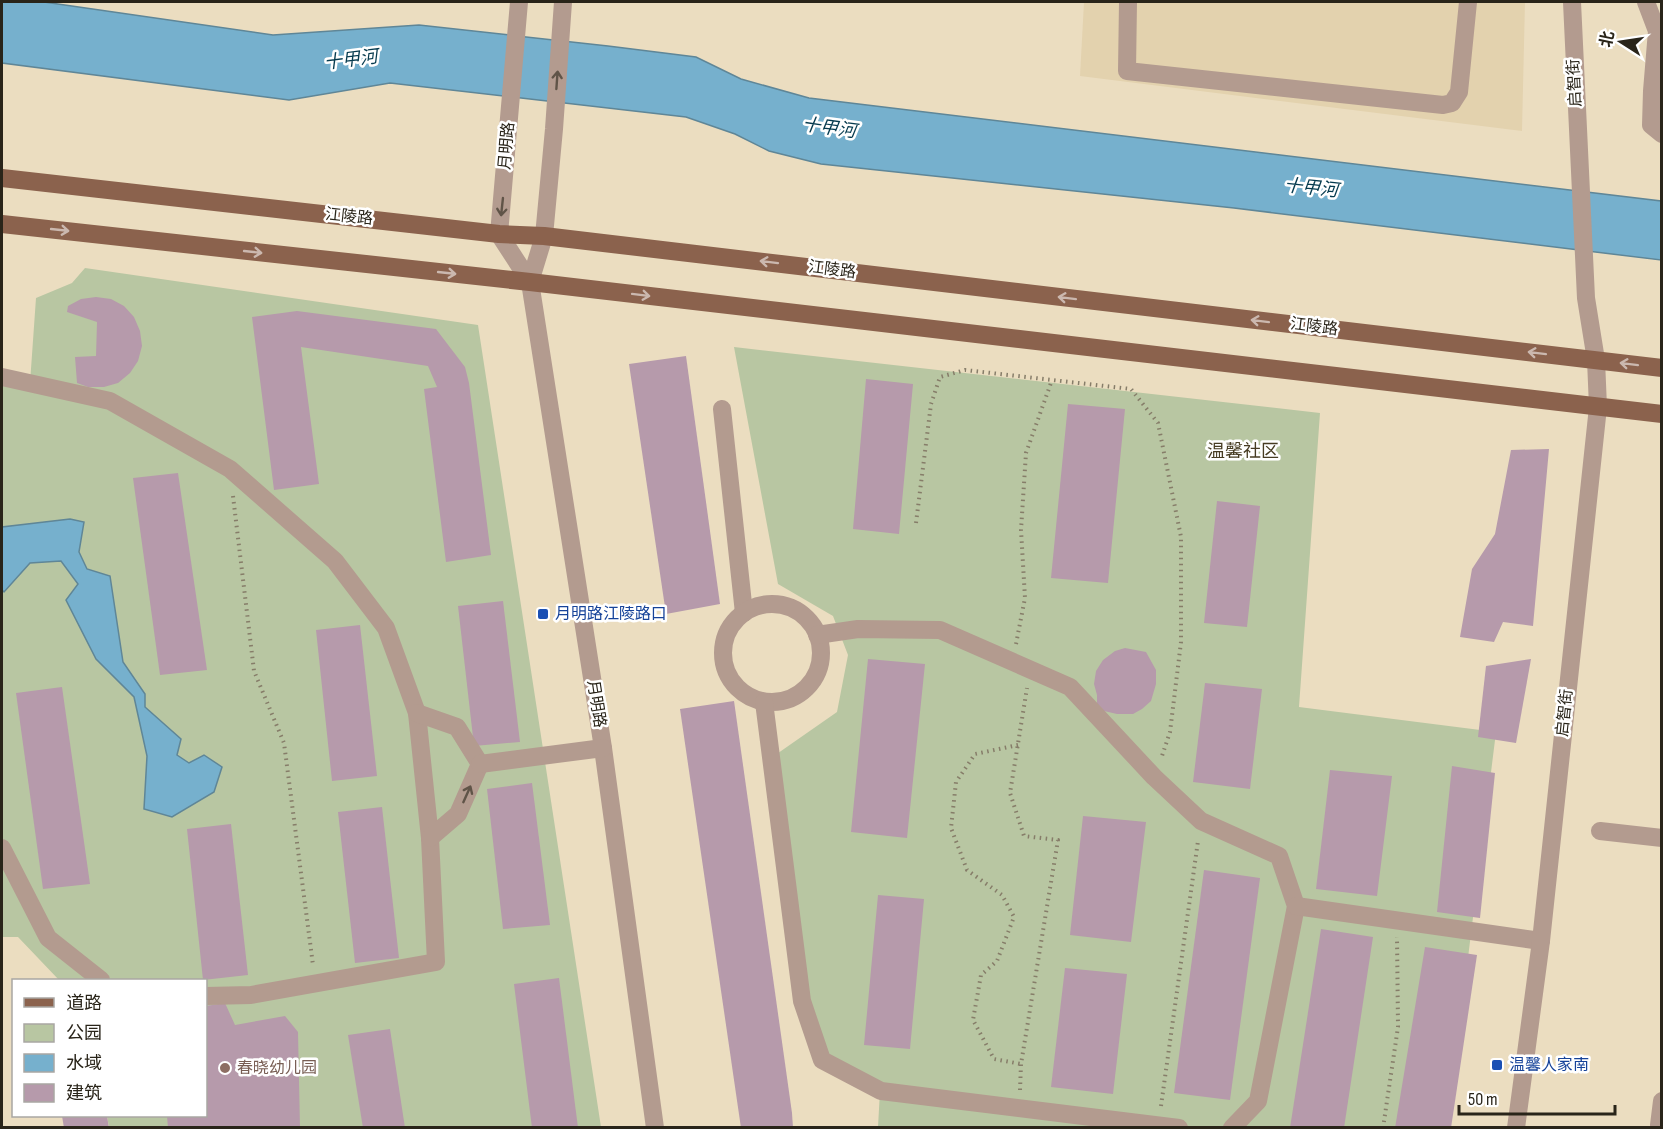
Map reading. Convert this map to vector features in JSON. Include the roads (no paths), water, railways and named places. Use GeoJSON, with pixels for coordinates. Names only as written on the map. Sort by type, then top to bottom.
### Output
{"type":"FeatureCollection","features":[{"type":"Feature","properties":{"kind":"main road","name":"江陵路"},"geometry":{"type":"LineString","coordinates":[[2,178],[499,234],[544,236],[1662,368]]}},
{"type":"Feature","properties":{"kind":"main road"},"geometry":{"type":"LineString","coordinates":[[2,224],[530,282],[1662,414]]}},
{"type":"Feature","properties":{"kind":"street","name":"月明路"},"geometry":{"type":"LineString","coordinates":[[519,2],[499,234],[530,282],[603,748],[655,1128]]}},
{"type":"Feature","properties":{"kind":"street","name":"月明路"},"geometry":{"type":"LineString","coordinates":[[530,282],[544,236],[563,2]]}},
{"type":"Feature","properties":{"kind":"street"},"geometry":{"type":"LineString","coordinates":[[1128,2],[1127,71],[1443,105],[1452,103],[1459,92],[1468,2]]}},
{"type":"Feature","properties":{"kind":"street","name":"启智街"},"geometry":{"type":"LineString","coordinates":[[1516,1128],[1541,941],[1598,407],[1596,360],[1586,298],[1572,2]]}},
{"type":"Feature","properties":{"kind":"street"},"geometry":{"type":"LineString","coordinates":[[1646,2],[1657,31],[1651,125],[1662,134]]}},
{"type":"Feature","properties":{"kind":"street"},"geometry":{"type":"LineString","coordinates":[[2,377],[110,401],[230,470],[335,561],[386,628],[417,713],[430,838],[436,962],[251,995],[207,996]]}},
{"type":"Feature","properties":{"kind":"street"},"geometry":{"type":"LineString","coordinates":[[723,409],[744,613]]}},
{"type":"Feature","properties":{"kind":"street"},"geometry":{"type":"LineString","coordinates":[[771,604],[786,606],[810,622],[817,635],[820,649],[819,664],[814,678],[793,698],[779,702],[764,702],[748,697],[726,672],[723,656],[725,639],[732,624],[744,613],[757,606],[771,604]]}},
{"type":"Feature","properties":{"kind":"street"},"geometry":{"type":"LineString","coordinates":[[817,635],[858,629],[940,630],[1071,687],[1154,777],[1201,821],[1279,856],[1296,906],[1258,1101],[1232,1128]]}},
{"type":"Feature","properties":{"kind":"street"},"geometry":{"type":"LineString","coordinates":[[764,702],[801,1000],[822,1060],[880,1091],[1018,1108],[1114,1124],[1179,1128]]}},
{"type":"Feature","properties":{"kind":"street"},"geometry":{"type":"LineString","coordinates":[[417,713],[457,727],[480,764]]}},
{"type":"Feature","properties":{"kind":"street"},"geometry":{"type":"LineString","coordinates":[[480,764],[603,748]]}},
{"type":"Feature","properties":{"kind":"street"},"geometry":{"type":"LineString","coordinates":[[430,838],[458,814],[480,764]]}},
{"type":"Feature","properties":{"kind":"street"},"geometry":{"type":"LineString","coordinates":[[1600,831],[1662,838]]}},
{"type":"Feature","properties":{"kind":"street"},"geometry":{"type":"LineString","coordinates":[[2,848],[48,938],[99,979]]}},
{"type":"Feature","properties":{"kind":"street"},"geometry":{"type":"LineString","coordinates":[[1296,906],[1541,941]]}},
{"type":"Feature","properties":{"kind":"street"},"geometry":{"type":"LineString","coordinates":[[1659,1125],[1662,1101]]}},
{"type":"Feature","properties":{"kind":"water","name":"十甲河"},"geometry":{"type":"Polygon","coordinates":[[[2,2],[44,2],[273,35],[419,25],[608,46],[696,57],[741,79],[809,98],[1661,201],[1661,260],[1234,208],[821,164],[769,151],[735,134],[686,117],[390,83],[289,100],[2,63],[2,2]]]}},
{"type":"Feature","properties":{"kind":"water"},"geometry":{"type":"Polygon","coordinates":[[[70,519],[84,522],[79,552],[87,569],[110,576],[123,662],[145,694],[145,707],[181,739],[177,755],[189,763],[204,755],[222,767],[214,792],[172,817],[144,809],[147,756],[134,697],[96,659],[66,600],[78,584],[61,561],[30,563],[4,592],[2,590],[2,527],[70,519]]]}},
{"type":"Feature","properties":{"kind":"place","name":"月明路江陵路口"},"geometry":{"type":"Point","coordinates":[543,614]}},
{"type":"Feature","properties":{"kind":"place","name":"温馨人家南"},"geometry":{"type":"Point","coordinates":[1497,1065]}},
{"type":"Feature","properties":{"kind":"place","name":"春晓幼儿园"},"geometry":{"type":"Point","coordinates":[225,1068]}},
{"type":"Feature","properties":{"kind":"district","name":"温馨社区"},"geometry":{"type":"Point","coordinates":[1243,451]}}]}
